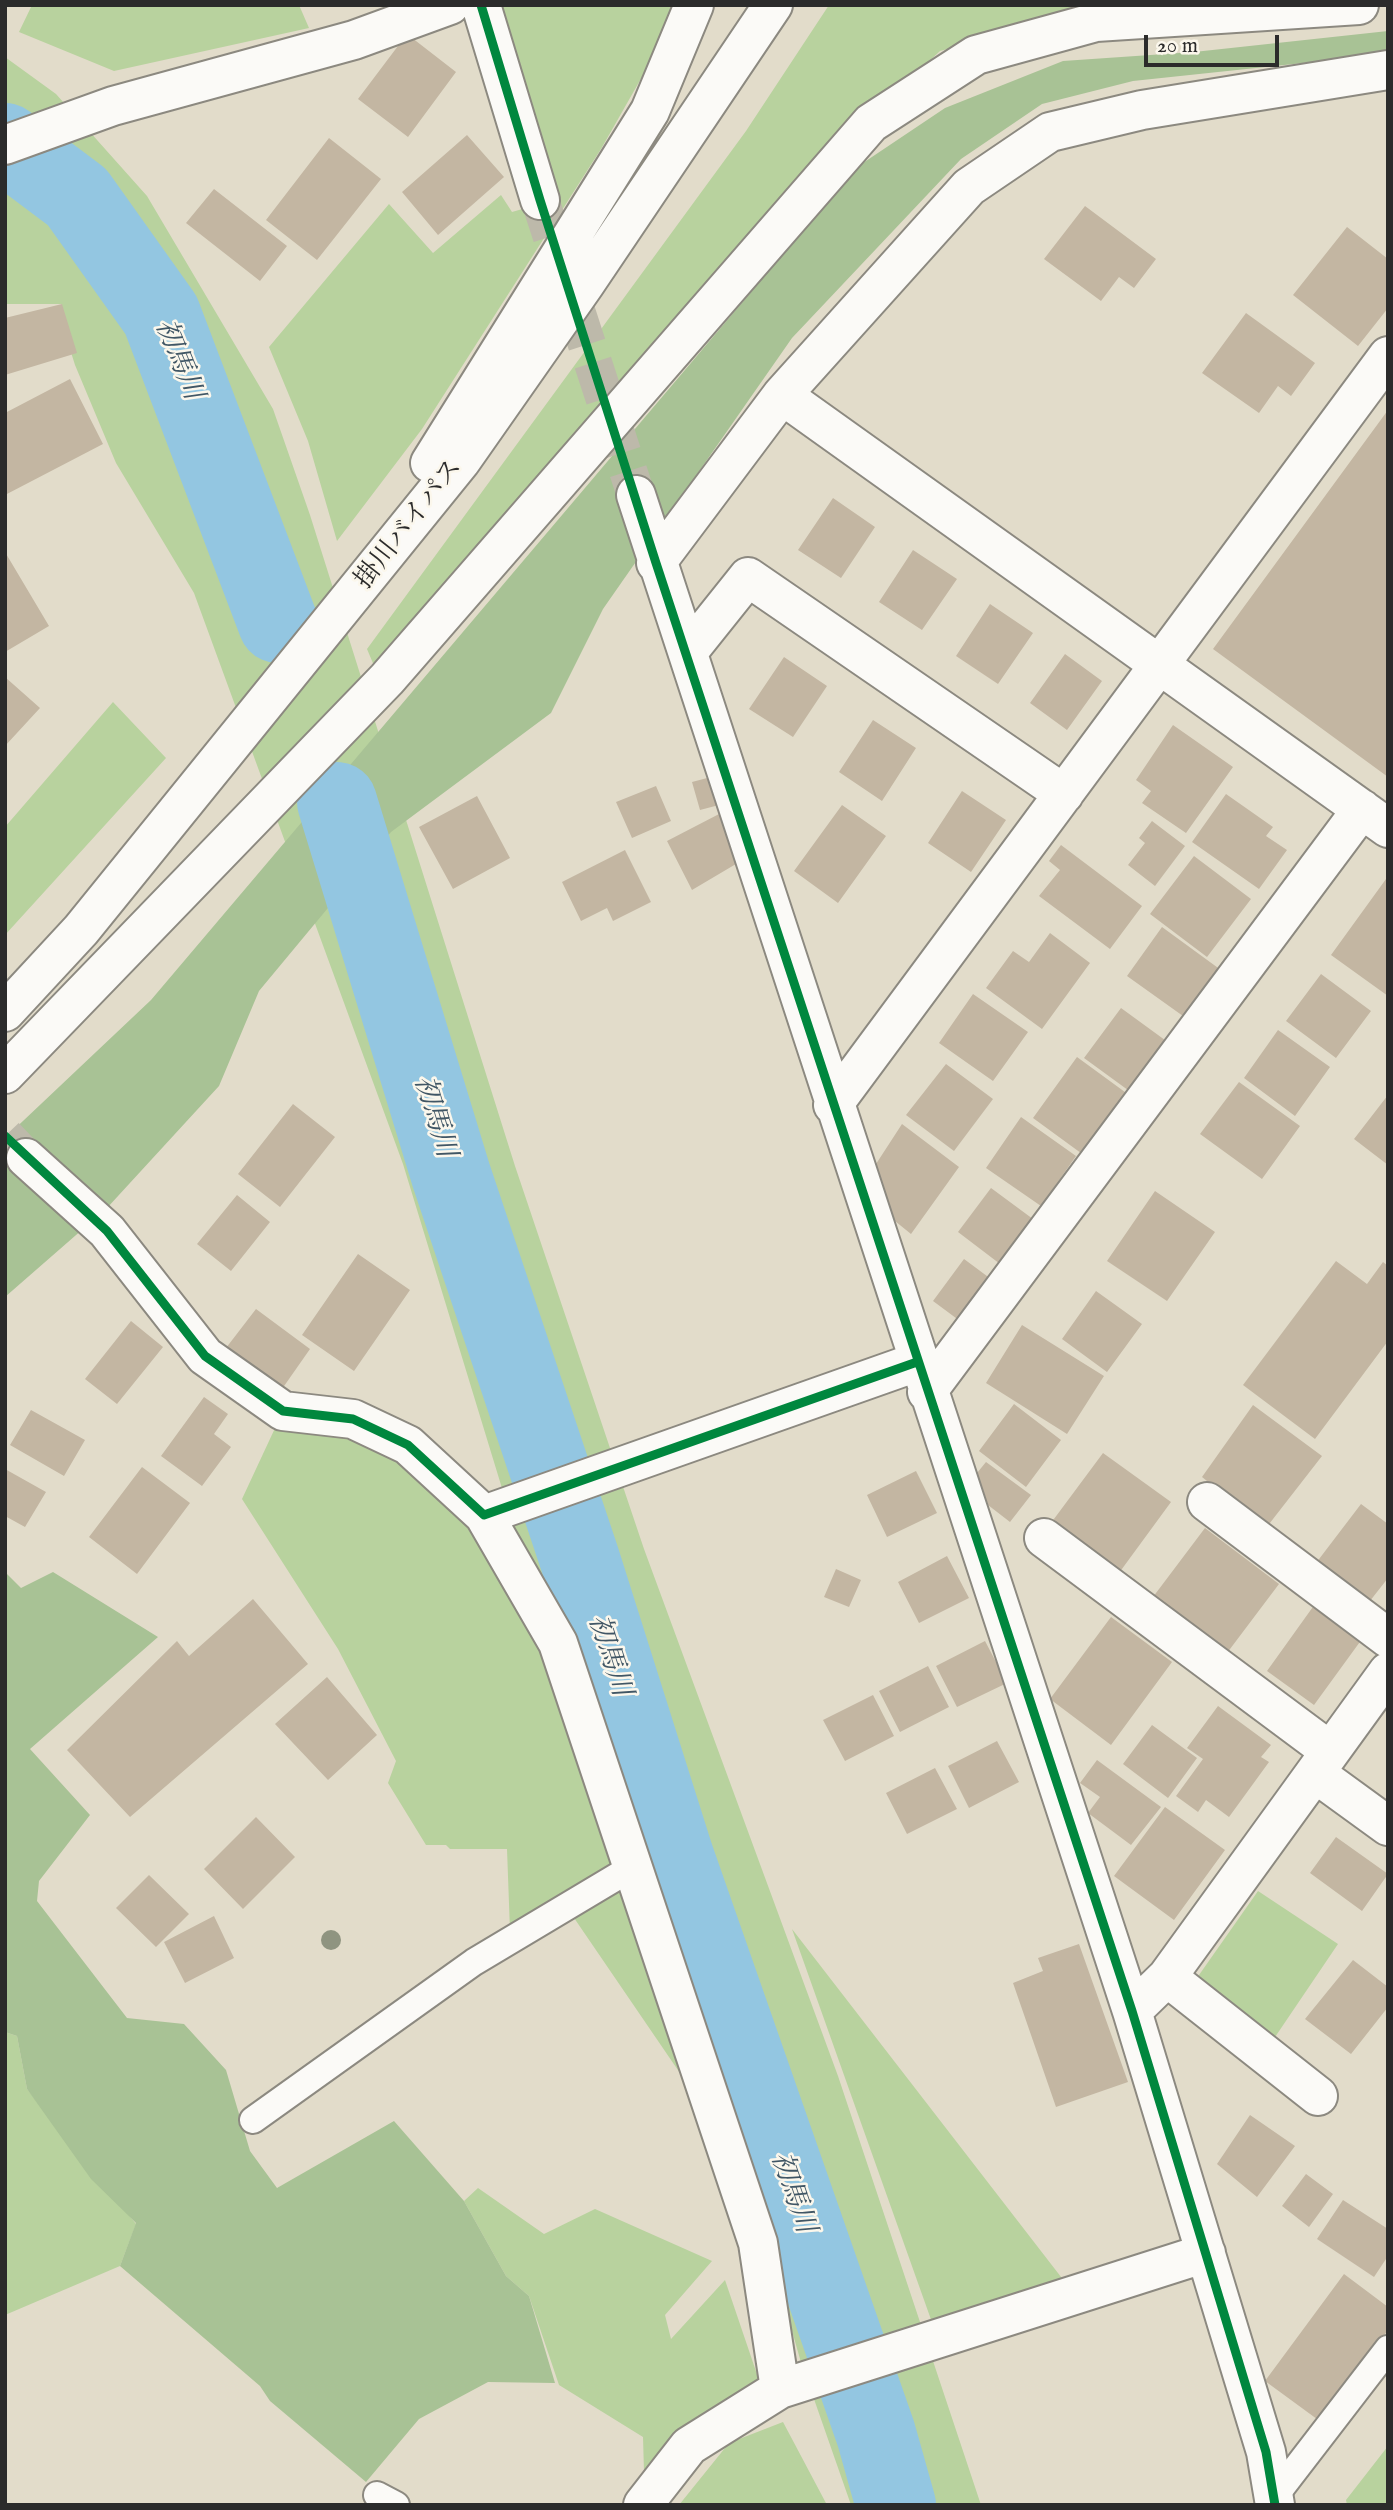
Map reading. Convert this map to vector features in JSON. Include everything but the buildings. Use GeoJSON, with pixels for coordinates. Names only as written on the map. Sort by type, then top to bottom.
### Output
{"type":"FeatureCollection","features":[{"type":"Feature","properties":{"kind":"main road"},"geometry":{"type":"LineString","coordinates":[[5,145],[113,106],[354,40],[450,5]]}},
{"type":"Feature","properties":{"kind":"main road"},"geometry":{"type":"LineString","coordinates":[[481,5],[540,200]]}},
{"type":"Feature","properties":{"kind":"main road"},"geometry":{"type":"LineString","coordinates":[[326,632],[650,111],[694,5]]}},
{"type":"Feature","properties":{"kind":"main road","name":"掛川バイパス"},"geometry":{"type":"LineString","coordinates":[[5,1012],[81,930],[326,632],[461,461],[585,284],[773,5]]}},
{"type":"Feature","properties":{"kind":"main road"},"geometry":{"type":"LineString","coordinates":[[5,1074],[387,679],[871,123],[976,55],[1097,22],[1359,5]]}},
{"type":"Feature","properties":{"kind":"main road"},"geometry":{"type":"LineString","coordinates":[[656,563],[782,395],[969,187],[1050,132],[1142,110],[1388,70]]}},
{"type":"Feature","properties":{"kind":"main road"},"geometry":{"type":"LineString","coordinates":[[833,1105],[1388,356]]}},
{"type":"Feature","properties":{"kind":"main road"},"geometry":{"type":"LineString","coordinates":[[499,1509],[612,1467],[922,1377],[1375,818],[782,395]]}},
{"type":"Feature","properties":{"kind":"main road"},"geometry":{"type":"LineString","coordinates":[[636,495],[833,1105],[1132,2011],[1266,2452],[1275,2501]]}},
{"type":"Feature","properties":{"kind":"main road"},"geometry":{"type":"LineString","coordinates":[[688,652],[748,577],[1064,794]]}},
{"type":"Feature","properties":{"kind":"main road"},"geometry":{"type":"LineString","coordinates":[[26,1158],[107,1231],[205,1356],[283,1411],[354,1419],[408,1445],[499,1509],[558,1643],[758,2243],[791,2386]]}},
{"type":"Feature","properties":{"kind":"main road"},"geometry":{"type":"LineString","coordinates":[[1206,1502],[1388,1638]]}},
{"type":"Feature","properties":{"kind":"main road"},"geometry":{"type":"LineString","coordinates":[[1044,1538],[1323,1762],[1388,1826]]}},
{"type":"Feature","properties":{"kind":"main road"},"geometry":{"type":"LineString","coordinates":[[1132,2011],[1167,1977],[1388,1672]]}},
{"type":"Feature","properties":{"kind":"main road"},"geometry":{"type":"LineString","coordinates":[[1167,1977],[1318,2096]]}},
{"type":"Feature","properties":{"kind":"main road"},"geometry":{"type":"LineString","coordinates":[[643,2505],[689,2446],[791,2386],[1206,2253]]}},
{"type":"Feature","properties":{"kind":"lane"},"geometry":{"type":"LineString","coordinates":[[253,2120],[474,1962],[632,1867]]}},
{"type":"Feature","properties":{"kind":"lane"},"geometry":{"type":"LineString","coordinates":[[1275,2501],[1388,2350]]}},
{"type":"Feature","properties":{"kind":"green space"},"geometry":{"type":"Polygon","coordinates":[[[32,5],[299,5],[309,28],[114,71],[19,32],[32,5]]]}},
{"type":"Feature","properties":{"kind":"green space"},"geometry":{"type":"Polygon","coordinates":[[[484,5],[672,5],[651,61],[601,149],[422,429],[337,541],[308,441],[269,347],[389,204],[433,253],[501,195],[512,212],[550,201],[484,5]]]}},
{"type":"Feature","properties":{"kind":"green space"},"geometry":{"type":"Polygon","coordinates":[[[829,5],[1113,5],[940,51],[762,219],[375,668],[367,649],[746,131],[829,5]]]}},
{"type":"Feature","properties":{"kind":"green space"},"geometry":{"type":"Polygon","coordinates":[[[1388,31],[1388,54],[1133,81],[1042,104],[961,159],[792,338],[603,609],[551,713],[391,832],[259,991],[219,1086],[107,1208],[5,1297],[5,1138],[151,1000],[857,167],[945,108],[1063,61],[1194,52],[1388,31]]]}},
{"type":"Feature","properties":{"kind":"green space"},"geometry":{"type":"Polygon","coordinates":[[[5,57],[56,94],[147,196],[273,409],[310,515],[515,1166],[644,1549],[838,2076],[981,2505],[851,2505],[800,2359],[772,2260],[684,2079],[570,1912],[510,1931],[507,1849],[450,1849],[446,1845],[426,1845],[388,1783],[396,1761],[338,1649],[242,1499],[283,1411],[386,1434],[512,1521],[403,1164],[194,593],[116,463],[75,365],[59,314],[62,304],[5,304],[5,57]]]}},
{"type":"Feature","properties":{"kind":"green space"},"geometry":{"type":"Polygon","coordinates":[[[113,702],[166,758],[5,935],[5,827],[113,702]]]}},
{"type":"Feature","properties":{"kind":"green space"},"geometry":{"type":"Polygon","coordinates":[[[5,1572],[21,1588],[53,1572],[158,1637],[30,1749],[90,1815],[39,1881],[37,1901],[127,2018],[184,2024],[226,2070],[250,2151],[277,2188],[394,2121],[464,2201],[506,2276],[529,2296],[555,2383],[488,2382],[419,2419],[366,2482],[270,2401],[260,2386],[120,2266],[136,2223],[91,2179],[27,2089],[17,2036],[5,2032],[5,1572]]]}},
{"type":"Feature","properties":{"kind":"green space"},"geometry":{"type":"Polygon","coordinates":[[[1258,1891],[1338,1944],[1271,2043],[1192,1985],[1258,1891]]]}},
{"type":"Feature","properties":{"kind":"green space"},"geometry":{"type":"Polygon","coordinates":[[[792,1929],[1068,2286],[934,2328],[792,1929]]]}},
{"type":"Feature","properties":{"kind":"green space"},"geometry":{"type":"Polygon","coordinates":[[[5,2032],[17,2036],[27,2089],[136,2224],[120,2266],[5,2315],[5,2032]]]}},
{"type":"Feature","properties":{"kind":"green space"},"geometry":{"type":"Polygon","coordinates":[[[478,2188],[544,2234],[595,2209],[712,2261],[665,2315],[671,2339],[725,2280],[763,2392],[697,2418],[644,2472],[643,2437],[559,2385],[529,2296],[506,2276],[464,2201],[478,2188]]]}},
{"type":"Feature","properties":{"kind":"green space"},"geometry":{"type":"Polygon","coordinates":[[[783,2422],[827,2505],[679,2505],[729,2443],[783,2422]]]}},
{"type":"Feature","properties":{"kind":"green space"},"geometry":{"type":"Polygon","coordinates":[[[1388,2446],[1388,2505],[1347,2505],[1346,2500],[1388,2446]]]}},
{"type":"Feature","properties":{"kind":"waterway","name":"初馬川"},"geometry":{"type":"LineString","coordinates":[[5,143],[77,197],[161,315],[278,623]]}},
{"type":"Feature","properties":{"kind":"waterway","name":"初馬川"},"geometry":{"type":"LineString","coordinates":[[337,802],[451,1175],[580,1560],[674,1857],[876,2434],[896,2505]]}},
{"type":"Feature","properties":{"kind":"tunnel"},"geometry":{"type":"LineString","coordinates":[[540,200],[636,495]]}},
{"type":"Feature","properties":{"kind":"tunnel"},"geometry":{"type":"LineString","coordinates":[[5,1136],[26,1158]]}},
{"type":"Feature","properties":{"kind":"cycle path"},"geometry":{"type":"LineString","coordinates":[[481,5],[656,563],[1132,2011],[1266,2452],[1275,2505]]}},
{"type":"Feature","properties":{"kind":"cycle path"},"geometry":{"type":"LineString","coordinates":[[5,1136],[107,1231],[205,1356],[283,1411],[353,1419],[408,1445],[484,1515],[917,1362]]}}]}
